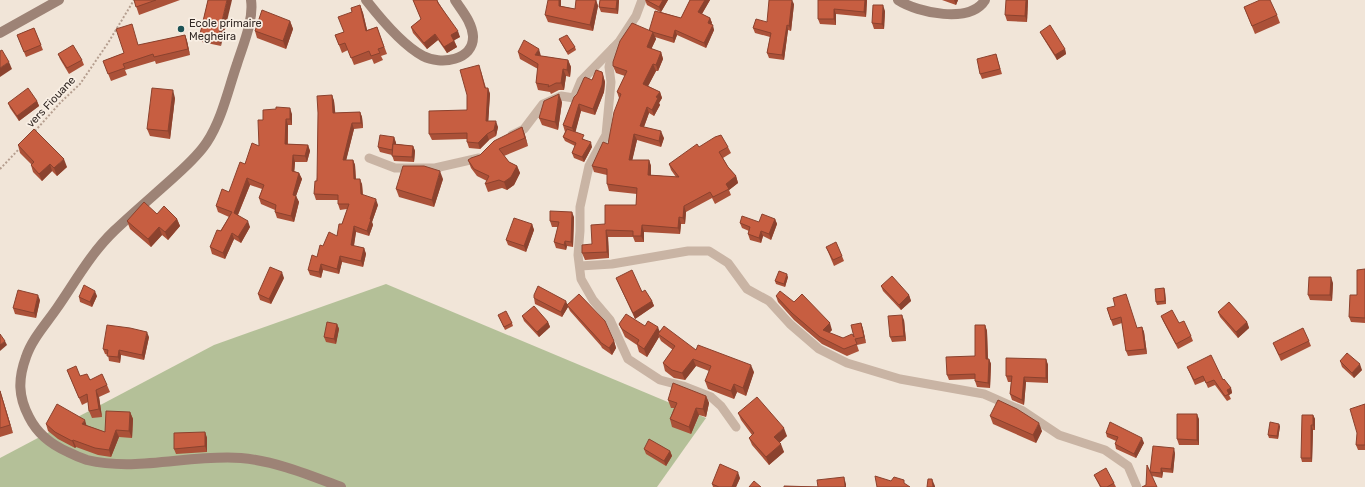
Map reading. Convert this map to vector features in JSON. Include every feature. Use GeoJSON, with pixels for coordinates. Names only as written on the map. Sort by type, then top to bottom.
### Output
{"type":"FeatureCollection","features":[{"type":"Feature","properties":{"kind":"main road"},"geometry":{"type":"LineString","coordinates":[[0,33],[59,0]]}},
{"type":"Feature","properties":{"kind":"main road"},"geometry":{"type":"LineString","coordinates":[[251,0],[252,10],[243,44],[219,120],[207,142],[189,164],[113,232],[96,252],[29,348],[21,370],[20,387],[22,404],[32,423],[43,436],[57,448],[86,460],[116,464],[167,462],[222,457],[244,458],[311,475],[341,487]]}},
{"type":"Feature","properties":{"kind":"main road"},"geometry":{"type":"LineString","coordinates":[[366,0],[380,18],[411,48],[423,56],[434,60],[454,60],[462,56],[470,47],[473,36],[469,22],[455,0]]}},
{"type":"Feature","properties":{"kind":"main road"},"geometry":{"type":"LineString","coordinates":[[898,0],[905,5],[925,12],[946,14],[969,12],[982,5],[985,0]]}},
{"type":"Feature","properties":{"kind":"street"},"geometry":{"type":"LineString","coordinates":[[506,138],[524,129],[543,104],[561,96],[574,98],[581,81],[619,42],[636,16],[642,0]]}},
{"type":"Feature","properties":{"kind":"street"},"geometry":{"type":"LineString","coordinates":[[613,48],[609,67],[611,82],[606,135],[589,166],[580,207],[578,255],[581,280],[593,300],[610,320],[628,359],[660,380],[683,386],[711,397],[721,406],[736,427]]}},
{"type":"Feature","properties":{"kind":"street"},"geometry":{"type":"LineString","coordinates":[[369,158],[395,168],[435,168],[479,158],[484,154]]}},
{"type":"Feature","properties":{"kind":"street"},"geometry":{"type":"LineString","coordinates":[[580,266],[612,264],[688,251],[709,251],[728,263],[747,289],[769,301],[790,324],[819,349],[847,363],[900,379],[984,394],[1024,411],[1059,435],[1105,450],[1128,466],[1137,487]]}},
{"type":"Feature","properties":{"kind":"path","name":"vers Fiouane"},"geometry":{"type":"LineString","coordinates":[[35,131],[60,102],[80,84],[108,43],[134,0]]}},
{"type":"Feature","properties":{"kind":"path","name":"vers Fiouane"},"geometry":{"type":"LineString","coordinates":[[0,170],[25,143]]}},
{"type":"Feature","properties":{"kind":"green space"},"geometry":{"type":"Polygon","coordinates":[[[386,284],[706,418],[657,487],[0,487],[0,458],[214,345],[386,284]]]}},
{"type":"Feature","properties":{"kind":"building"},"geometry":{"type":"Polygon","coordinates":[[[134,0],[156,0],[136,7],[134,0]]]}},
{"type":"Feature","properties":{"kind":"building"},"geometry":{"type":"Polygon","coordinates":[[[208,0],[227,0],[218,38],[200,34],[208,0]]]}},
{"type":"Feature","properties":{"kind":"building"},"geometry":{"type":"Polygon","coordinates":[[[413,0],[437,0],[458,31],[451,35],[454,41],[444,47],[435,34],[424,43],[411,27],[421,19],[413,0]]]}},
{"type":"Feature","properties":{"kind":"building"},"geometry":{"type":"Polygon","coordinates":[[[548,0],[559,0],[559,6],[575,9],[576,0],[596,0],[590,25],[545,15],[548,0]]]}},
{"type":"Feature","properties":{"kind":"building"},"geometry":{"type":"Polygon","coordinates":[[[600,0],[617,0],[616,9],[599,7],[600,0]]]}},
{"type":"Feature","properties":{"kind":"building"},"geometry":{"type":"Polygon","coordinates":[[[646,0],[663,0],[659,7],[646,0]]]}},
{"type":"Feature","properties":{"kind":"building"},"geometry":{"type":"Polygon","coordinates":[[[690,0],[705,0],[698,12],[710,18],[708,23],[713,25],[704,43],[675,30],[673,38],[649,31],[655,11],[681,18],[690,0]]]}},
{"type":"Feature","properties":{"kind":"building"},"geometry":{"type":"Polygon","coordinates":[[[769,0],[792,0],[789,26],[787,25],[782,55],[767,53],[771,33],[753,28],[756,19],[767,22],[769,0]]]}},
{"type":"Feature","properties":{"kind":"building"},"geometry":{"type":"Polygon","coordinates":[[[818,0],[865,0],[864,12],[834,9],[834,19],[818,19],[818,0]]]}},
{"type":"Feature","properties":{"kind":"building"},"geometry":{"type":"Polygon","coordinates":[[[1006,0],[1026,0],[1025,16],[1005,15],[1006,0]]]}},
{"type":"Feature","properties":{"kind":"building"},"geometry":{"type":"Polygon","coordinates":[[[1260,0],[1270,0],[1277,15],[1252,26],[1244,7],[1260,0]]]}},
{"type":"Feature","properties":{"kind":"building"},"geometry":{"type":"Polygon","coordinates":[[[360,5],[366,31],[377,27],[384,47],[378,49],[380,53],[371,56],[369,51],[351,58],[345,43],[339,45],[335,35],[344,32],[338,17],[352,12],[351,8],[360,5]]]}},
{"type":"Feature","properties":{"kind":"building"},"geometry":{"type":"Polygon","coordinates":[[[873,5],[883,5],[882,24],[872,23],[873,5]]]}},
{"type":"Feature","properties":{"kind":"building"},"geometry":{"type":"Polygon","coordinates":[[[262,10],[290,21],[283,41],[255,31],[262,10]]]}},
{"type":"Feature","properties":{"kind":"building"},"geometry":{"type":"Polygon","coordinates":[[[632,23],[653,32],[647,47],[661,52],[656,65],[653,64],[643,84],[660,92],[656,97],[658,98],[652,110],[647,107],[640,126],[661,131],[659,141],[634,134],[629,160],[649,160],[648,175],[679,177],[669,164],[697,144],[699,147],[721,135],[728,147],[719,152],[728,167],[736,176],[726,184],[729,189],[713,197],[710,192],[684,206],[683,218],[679,217],[678,228],[642,225],[641,236],[633,236],[633,231],[606,230],[607,252],[582,253],[582,245],[592,244],[591,225],[605,224],[605,205],[636,205],[637,188],[607,184],[607,169],[592,166],[603,142],[608,144],[614,112],[621,94],[617,92],[627,71],[613,66],[613,62],[620,41],[632,23]]]}},
{"type":"Feature","properties":{"kind":"building"},"geometry":{"type":"Polygon","coordinates":[[[132,24],[138,45],[185,35],[188,49],[154,57],[153,54],[123,64],[125,68],[108,74],[103,61],[124,53],[116,29],[132,24]]]}},
{"type":"Feature","properties":{"kind":"building"},"geometry":{"type":"Polygon","coordinates":[[[1050,25],[1065,49],[1055,55],[1040,32],[1050,25]]]}},
{"type":"Feature","properties":{"kind":"building"},"geometry":{"type":"Polygon","coordinates":[[[34,28],[41,45],[24,52],[17,35],[34,28]]]}},
{"type":"Feature","properties":{"kind":"building"},"geometry":{"type":"Polygon","coordinates":[[[567,35],[575,47],[567,52],[559,39],[567,35]]]}},
{"type":"Feature","properties":{"kind":"building"},"geometry":{"type":"Polygon","coordinates":[[[524,40],[539,49],[535,55],[568,60],[567,70],[563,69],[561,83],[556,83],[548,87],[549,85],[536,83],[538,64],[518,52],[524,40]]]}},
{"type":"Feature","properties":{"kind":"building"},"geometry":{"type":"Polygon","coordinates":[[[73,45],[82,60],[67,68],[58,54],[73,45]]]}},
{"type":"Feature","properties":{"kind":"building"},"geometry":{"type":"Polygon","coordinates":[[[2,50],[9,62],[0,68],[0,51],[2,50]]]}},
{"type":"Feature","properties":{"kind":"building"},"geometry":{"type":"Polygon","coordinates":[[[996,54],[1000,69],[980,74],[977,59],[996,54]]]}},
{"type":"Feature","properties":{"kind":"building"},"geometry":{"type":"Polygon","coordinates":[[[479,65],[485,88],[488,88],[486,121],[496,121],[494,130],[487,134],[478,143],[467,142],[467,133],[429,134],[429,111],[467,110],[467,95],[460,70],[479,65]]]}},
{"type":"Feature","properties":{"kind":"building"},"geometry":{"type":"Polygon","coordinates":[[[596,70],[602,72],[603,76],[602,85],[593,109],[579,104],[572,128],[563,125],[574,97],[577,94],[584,78],[585,77],[592,80],[596,70]]]}},
{"type":"Feature","properties":{"kind":"building"},"geometry":{"type":"Polygon","coordinates":[[[28,88],[37,101],[17,116],[8,103],[28,88]]]}},
{"type":"Feature","properties":{"kind":"building"},"geometry":{"type":"Polygon","coordinates":[[[152,88],[173,90],[168,131],[147,129],[152,88]]]}},
{"type":"Feature","properties":{"kind":"building"},"geometry":{"type":"Polygon","coordinates":[[[559,94],[555,122],[539,118],[544,101],[559,94]]]}},
{"type":"Feature","properties":{"kind":"building"},"geometry":{"type":"Polygon","coordinates":[[[332,95],[333,113],[360,112],[361,123],[352,123],[343,160],[353,160],[354,179],[360,179],[361,194],[376,199],[367,231],[354,226],[351,245],[364,248],[361,261],[340,256],[337,269],[321,264],[319,272],[308,270],[312,255],[317,257],[320,245],[323,246],[329,232],[337,236],[339,224],[342,224],[349,204],[338,204],[338,195],[314,194],[315,181],[317,181],[317,96],[332,95]]]}},
{"type":"Feature","properties":{"kind":"building"},"geometry":{"type":"Polygon","coordinates":[[[276,107],[290,108],[290,119],[286,119],[285,144],[308,145],[305,156],[293,155],[292,171],[299,173],[293,195],[296,196],[291,216],[275,212],[276,205],[259,198],[264,185],[247,178],[234,213],[248,221],[238,237],[232,233],[223,253],[210,247],[217,230],[221,231],[232,212],[216,206],[222,189],[229,192],[240,162],[245,164],[252,143],[259,146],[258,120],[263,120],[263,110],[276,109],[276,107]]]}},
{"type":"Feature","properties":{"kind":"building"},"geometry":{"type":"Polygon","coordinates":[[[522,127],[525,138],[499,149],[509,162],[517,166],[511,177],[504,182],[499,180],[485,184],[489,176],[474,169],[468,160],[480,155],[494,141],[522,127]]]}},
{"type":"Feature","properties":{"kind":"building"},"geometry":{"type":"Polygon","coordinates":[[[34,129],[64,159],[54,168],[50,164],[39,174],[31,165],[34,162],[18,145],[34,129]]]}},
{"type":"Feature","properties":{"kind":"building"},"geometry":{"type":"Polygon","coordinates":[[[567,129],[584,135],[582,139],[591,142],[582,157],[572,153],[576,143],[563,137],[567,129]]]}},
{"type":"Feature","properties":{"kind":"building"},"geometry":{"type":"Polygon","coordinates":[[[380,135],[394,137],[392,150],[378,147],[380,135]]]}},
{"type":"Feature","properties":{"kind":"building"},"geometry":{"type":"Polygon","coordinates":[[[393,144],[413,146],[412,157],[392,156],[393,144]]]}},
{"type":"Feature","properties":{"kind":"building"},"geometry":{"type":"Polygon","coordinates":[[[403,166],[424,166],[440,171],[432,200],[396,189],[403,166]]]}},
{"type":"Feature","properties":{"kind":"building"},"geometry":{"type":"Polygon","coordinates":[[[144,202],[157,214],[164,206],[177,219],[165,232],[159,227],[148,239],[127,221],[144,202]]]}},
{"type":"Feature","properties":{"kind":"building"},"geometry":{"type":"Polygon","coordinates":[[[550,211],[572,212],[571,242],[565,241],[564,245],[554,242],[559,222],[550,221],[550,211]]]}},
{"type":"Feature","properties":{"kind":"building"},"geometry":{"type":"Polygon","coordinates":[[[762,214],[775,219],[769,234],[761,231],[759,238],[748,234],[750,227],[740,223],[742,216],[759,222],[762,214]]]}},
{"type":"Feature","properties":{"kind":"building"},"geometry":{"type":"Polygon","coordinates":[[[514,218],[532,224],[524,246],[506,240],[514,218]]]}},
{"type":"Feature","properties":{"kind":"building"},"geometry":{"type":"Polygon","coordinates":[[[836,242],[842,256],[833,260],[826,247],[836,242]]]}},
{"type":"Feature","properties":{"kind":"building"},"geometry":{"type":"Polygon","coordinates":[[[270,267],[282,272],[269,299],[258,294],[270,267]]]}},
{"type":"Feature","properties":{"kind":"building"},"geometry":{"type":"Polygon","coordinates":[[[1365,269],[1365,318],[1349,317],[1350,295],[1357,295],[1357,270],[1365,269]]]}},
{"type":"Feature","properties":{"kind":"building"},"geometry":{"type":"Polygon","coordinates":[[[632,270],[642,292],[645,290],[652,301],[633,313],[616,278],[632,270]]]}},
{"type":"Feature","properties":{"kind":"building"},"geometry":{"type":"Polygon","coordinates":[[[779,271],[787,274],[784,284],[775,281],[779,271]]]}},
{"type":"Feature","properties":{"kind":"building"},"geometry":{"type":"Polygon","coordinates":[[[892,276],[909,295],[899,305],[881,286],[892,276]]]}},
{"type":"Feature","properties":{"kind":"building"},"geometry":{"type":"Polygon","coordinates":[[[1309,277],[1331,277],[1330,295],[1308,295],[1309,277]]]}},
{"type":"Feature","properties":{"kind":"building"},"geometry":{"type":"Polygon","coordinates":[[[84,285],[95,291],[90,302],[79,297],[84,285]]]}},
{"type":"Feature","properties":{"kind":"building"},"geometry":{"type":"Polygon","coordinates":[[[538,286],[566,301],[561,312],[534,298],[538,286]]]}},
{"type":"Feature","properties":{"kind":"building"},"geometry":{"type":"Polygon","coordinates":[[[1164,288],[1165,301],[1156,302],[1155,289],[1164,288]]]}},
{"type":"Feature","properties":{"kind":"building"},"geometry":{"type":"Polygon","coordinates":[[[18,290],[38,295],[34,313],[13,308],[18,290]]]}},
{"type":"Feature","properties":{"kind":"building"},"geometry":{"type":"Polygon","coordinates":[[[780,291],[794,302],[802,294],[830,323],[823,330],[843,338],[852,334],[854,337],[851,325],[861,323],[864,337],[855,339],[857,344],[844,349],[820,337],[792,313],[776,296],[780,291]]]}},
{"type":"Feature","properties":{"kind":"building"},"geometry":{"type":"Polygon","coordinates":[[[579,294],[605,321],[614,341],[609,348],[600,342],[567,305],[579,294]]]}},
{"type":"Feature","properties":{"kind":"building"},"geometry":{"type":"Polygon","coordinates":[[[1126,294],[1137,328],[1142,327],[1145,349],[1126,351],[1121,317],[1111,320],[1107,308],[1115,306],[1113,298],[1126,294]]]}},
{"type":"Feature","properties":{"kind":"building"},"geometry":{"type":"Polygon","coordinates":[[[1229,302],[1247,322],[1236,332],[1218,312],[1229,302]]]}},
{"type":"Feature","properties":{"kind":"building"},"geometry":{"type":"Polygon","coordinates":[[[534,306],[548,322],[537,332],[522,316],[534,306]]]}},
{"type":"Feature","properties":{"kind":"building"},"geometry":{"type":"Polygon","coordinates":[[[1172,310],[1179,323],[1184,321],[1191,336],[1176,344],[1161,316],[1172,310]]]}},
{"type":"Feature","properties":{"kind":"building"},"geometry":{"type":"Polygon","coordinates":[[[506,311],[512,323],[504,327],[498,315],[506,311]]]}},
{"type":"Feature","properties":{"kind":"building"},"geometry":{"type":"Polygon","coordinates":[[[626,314],[645,326],[648,321],[658,327],[644,349],[637,344],[639,340],[622,329],[619,324],[626,314]]]}},
{"type":"Feature","properties":{"kind":"building"},"geometry":{"type":"Polygon","coordinates":[[[902,315],[904,336],[890,337],[888,316],[902,315]]]}},
{"type":"Feature","properties":{"kind":"building"},"geometry":{"type":"Polygon","coordinates":[[[327,322],[337,324],[334,339],[324,337],[327,322]]]}},
{"type":"Feature","properties":{"kind":"building"},"geometry":{"type":"Polygon","coordinates":[[[107,325],[147,332],[142,355],[119,350],[118,357],[107,356],[108,350],[103,349],[107,325]]]}},
{"type":"Feature","properties":{"kind":"building"},"geometry":{"type":"Polygon","coordinates":[[[975,325],[985,325],[986,359],[989,359],[988,383],[975,381],[975,374],[947,375],[946,357],[975,356],[975,325]]]}},
{"type":"Feature","properties":{"kind":"building"},"geometry":{"type":"Polygon","coordinates":[[[664,326],[696,350],[698,345],[751,365],[743,388],[734,384],[731,391],[705,381],[711,366],[693,359],[682,373],[672,370],[663,363],[675,346],[658,334],[664,326]]]}},
{"type":"Feature","properties":{"kind":"building"},"geometry":{"type":"Polygon","coordinates":[[[1303,328],[1309,341],[1279,355],[1273,343],[1303,328]]]}},
{"type":"Feature","properties":{"kind":"building"},"geometry":{"type":"Polygon","coordinates":[[[0,334],[5,341],[0,345],[0,334]]]}},
{"type":"Feature","properties":{"kind":"building"},"geometry":{"type":"Polygon","coordinates":[[[1347,353],[1360,364],[1352,373],[1340,361],[1347,353]]]}},
{"type":"Feature","properties":{"kind":"building"},"geometry":{"type":"Polygon","coordinates":[[[1211,355],[1223,380],[1224,379],[1231,388],[1227,390],[1229,394],[1225,396],[1214,380],[1206,383],[1203,376],[1194,380],[1187,367],[1211,355]]]}},
{"type":"Feature","properties":{"kind":"building"},"geometry":{"type":"Polygon","coordinates":[[[1006,358],[1046,359],[1046,378],[1024,377],[1022,400],[1010,394],[1012,376],[1006,376],[1006,358]]]}},
{"type":"Feature","properties":{"kind":"building"},"geometry":{"type":"Polygon","coordinates":[[[76,366],[80,376],[87,374],[90,380],[102,374],[107,385],[96,390],[99,409],[89,411],[87,394],[79,398],[67,370],[76,366]]]}},
{"type":"Feature","properties":{"kind":"building"},"geometry":{"type":"Polygon","coordinates":[[[673,383],[706,396],[703,409],[696,408],[689,427],[670,419],[677,403],[668,400],[673,383]]]}},
{"type":"Feature","properties":{"kind":"building"},"geometry":{"type":"Polygon","coordinates":[[[0,391],[10,425],[0,428],[0,391]]]}},
{"type":"Feature","properties":{"kind":"building"},"geometry":{"type":"Polygon","coordinates":[[[757,397],[784,428],[774,437],[781,444],[766,457],[749,438],[754,433],[738,413],[757,397]]]}},
{"type":"Feature","properties":{"kind":"building"},"geometry":{"type":"Polygon","coordinates":[[[998,400],[1017,409],[1039,423],[1033,435],[990,416],[998,400]]]}},
{"type":"Feature","properties":{"kind":"building"},"geometry":{"type":"Polygon","coordinates":[[[57,404],[85,420],[82,424],[105,432],[106,411],[130,412],[129,431],[116,430],[109,450],[95,448],[73,440],[72,441],[55,432],[46,424],[57,404]]]}},
{"type":"Feature","properties":{"kind":"building"},"geometry":{"type":"Polygon","coordinates":[[[1365,404],[1365,445],[1356,445],[1357,433],[1350,409],[1365,404]]]}},
{"type":"Feature","properties":{"kind":"building"},"geometry":{"type":"Polygon","coordinates":[[[1177,414],[1197,414],[1197,440],[1177,439],[1177,414]]]}},
{"type":"Feature","properties":{"kind":"building"},"geometry":{"type":"Polygon","coordinates":[[[1302,415],[1313,415],[1313,425],[1311,425],[1311,458],[1301,458],[1302,415]]]}},
{"type":"Feature","properties":{"kind":"building"},"geometry":{"type":"Polygon","coordinates":[[[1110,422],[1142,438],[1134,454],[1115,444],[1118,437],[1106,433],[1110,422]]]}},
{"type":"Feature","properties":{"kind":"building"},"geometry":{"type":"Polygon","coordinates":[[[1270,422],[1279,424],[1277,436],[1268,435],[1270,422]]]}},
{"type":"Feature","properties":{"kind":"building"},"geometry":{"type":"Polygon","coordinates":[[[205,432],[205,446],[174,449],[174,433],[205,432]]]}},
{"type":"Feature","properties":{"kind":"building"},"geometry":{"type":"Polygon","coordinates":[[[649,439],[670,451],[664,461],[644,449],[649,439]]]}},
{"type":"Feature","properties":{"kind":"building"},"geometry":{"type":"Polygon","coordinates":[[[1153,446],[1174,448],[1171,469],[1161,468],[1161,473],[1150,472],[1153,446]]]}},
{"type":"Feature","properties":{"kind":"building"},"geometry":{"type":"Polygon","coordinates":[[[720,464],[738,472],[732,487],[719,487],[712,484],[720,464]]]}},
{"type":"Feature","properties":{"kind":"building"},"geometry":{"type":"Polygon","coordinates":[[[1147,465],[1157,487],[1142,487],[1146,485],[1147,465]]]}},
{"type":"Feature","properties":{"kind":"building"},"geometry":{"type":"Polygon","coordinates":[[[1106,468],[1114,483],[1107,487],[1101,487],[1094,475],[1106,468]]]}},
{"type":"Feature","properties":{"kind":"building"},"geometry":{"type":"Polygon","coordinates":[[[875,476],[891,481],[894,477],[904,480],[904,483],[910,487],[877,487],[875,476]]]}},
{"type":"Feature","properties":{"kind":"building"},"geometry":{"type":"Polygon","coordinates":[[[844,477],[845,487],[818,487],[817,480],[844,477]]]}},
{"type":"Feature","properties":{"kind":"building"},"geometry":{"type":"Polygon","coordinates":[[[928,479],[932,479],[933,487],[927,487],[928,479]]]}},
{"type":"Feature","properties":{"kind":"building"},"geometry":{"type":"Polygon","coordinates":[[[754,481],[761,487],[749,487],[754,481]]]}},
{"type":"Feature","properties":{"kind":"building"},"geometry":{"type":"Polygon","coordinates":[[[784,486],[818,487],[784,487],[784,486]]]}},
{"type":"Feature","properties":{"kind":"place","name":"Ecole primaire Megheira"},"geometry":{"type":"Point","coordinates":[181,29]}}]}
